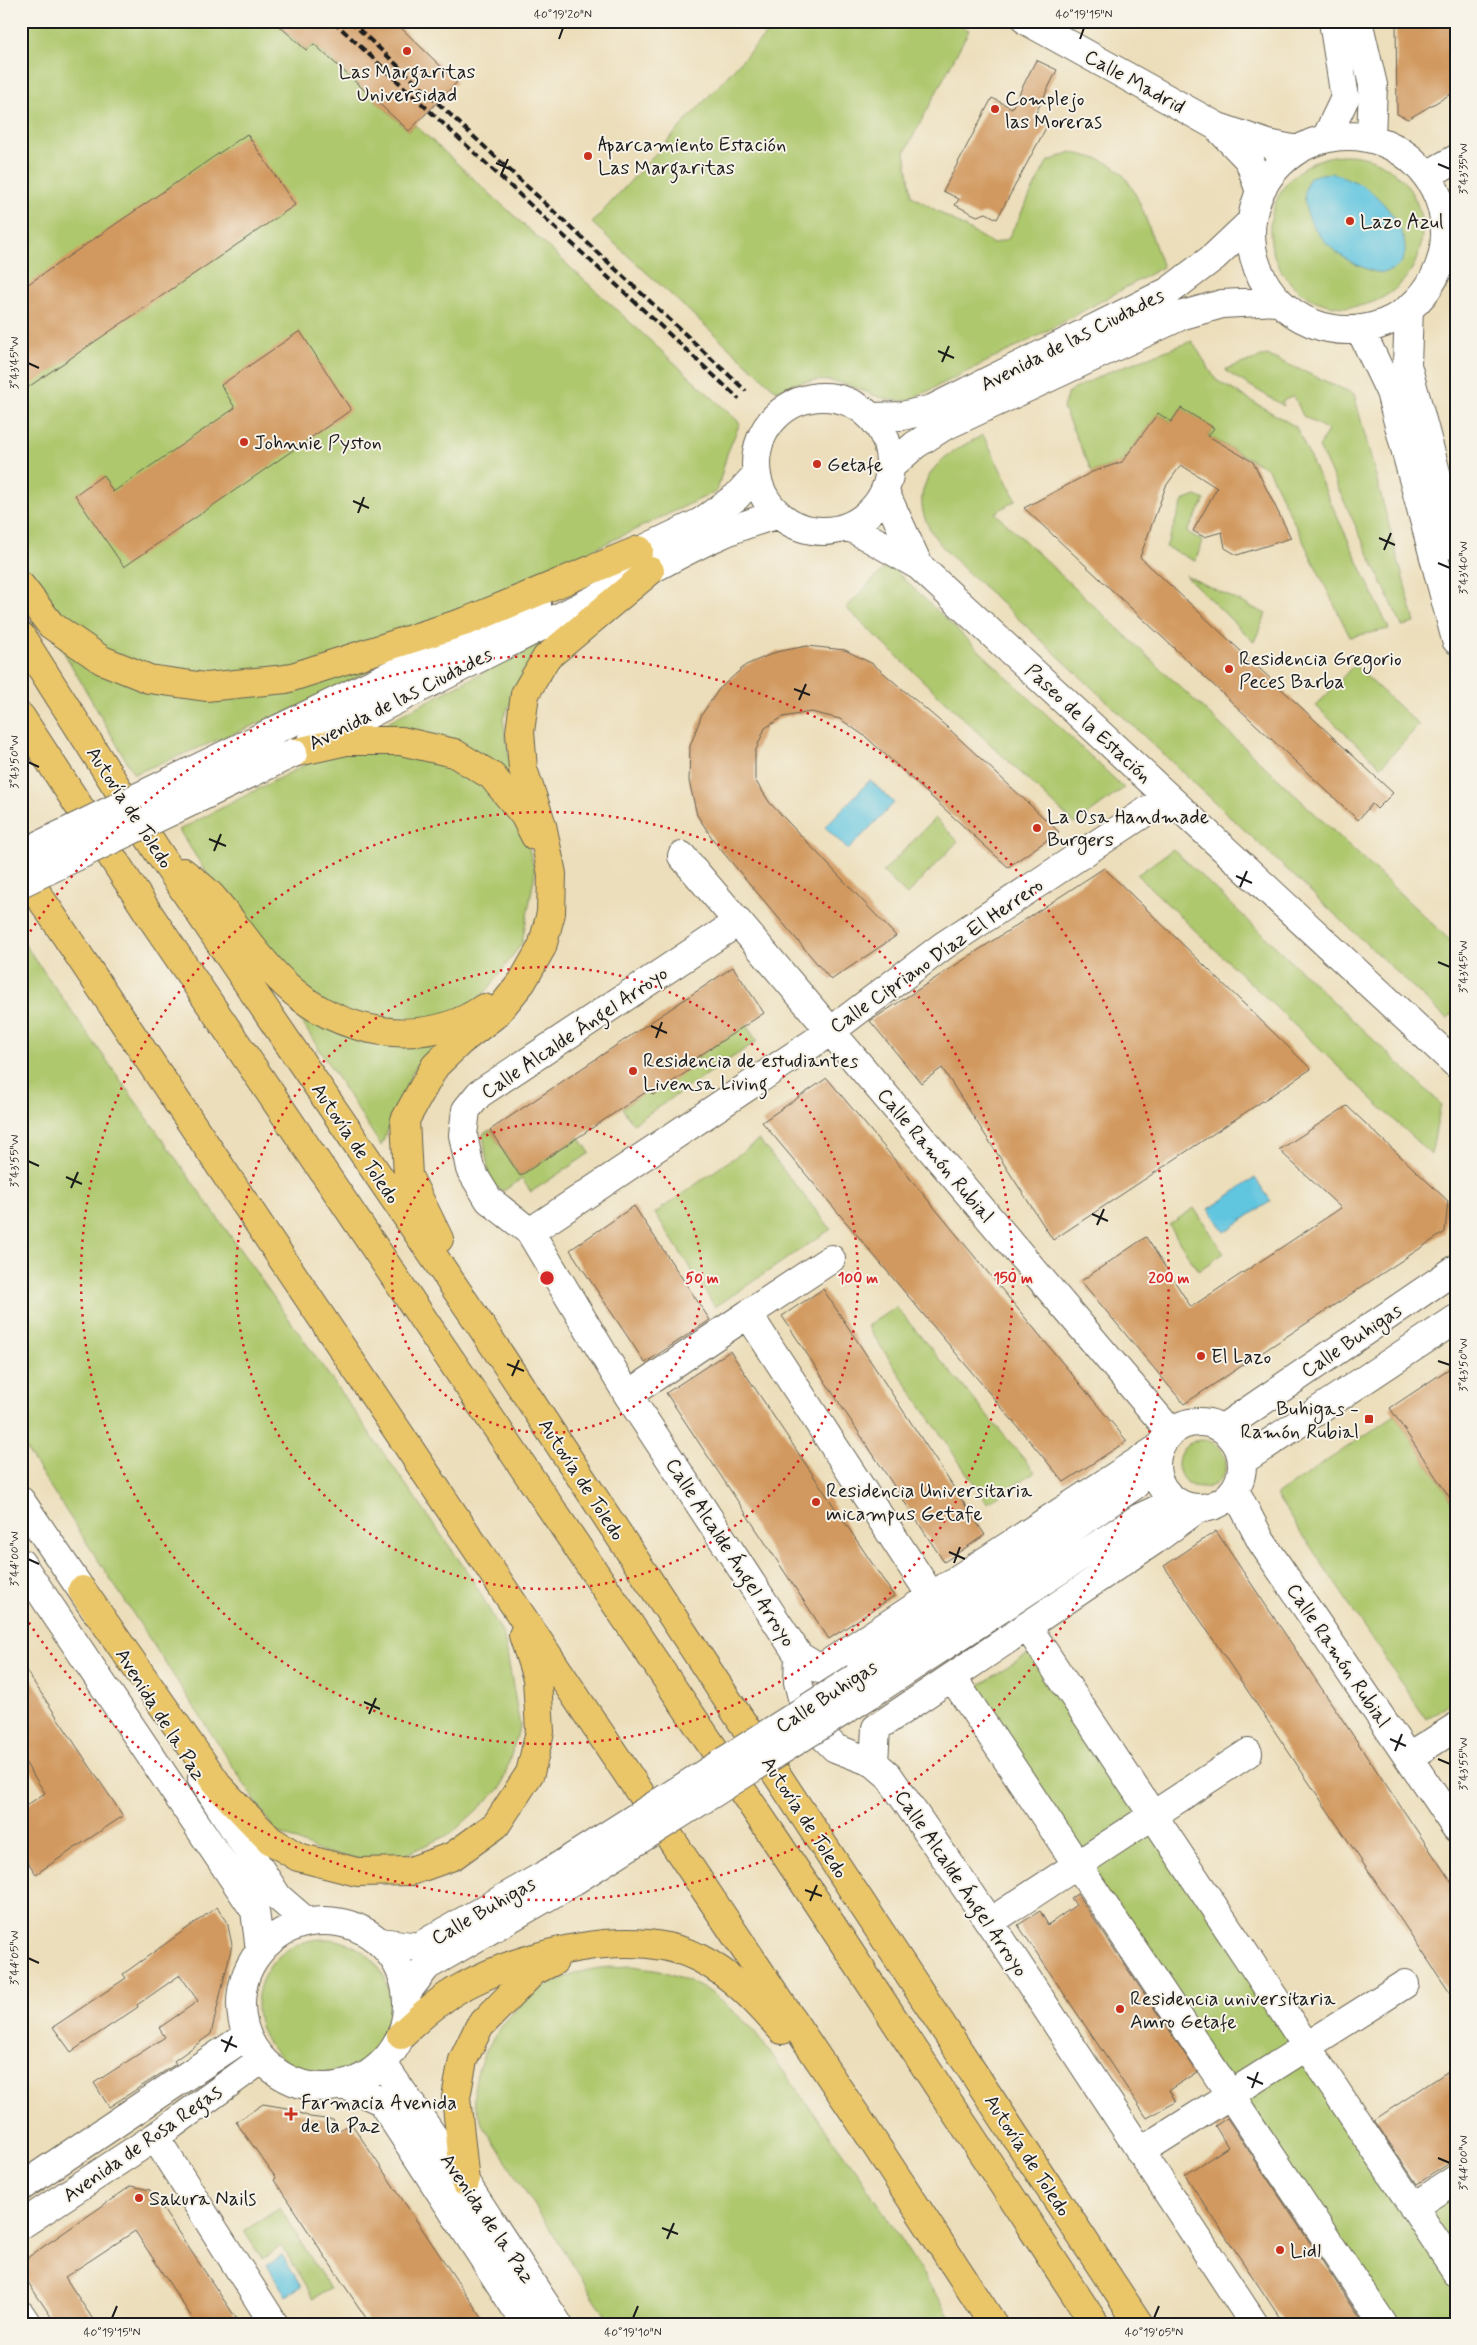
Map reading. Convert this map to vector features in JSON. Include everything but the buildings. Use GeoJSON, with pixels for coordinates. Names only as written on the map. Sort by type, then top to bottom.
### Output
{"type":"FeatureCollection","features":[{"type":"Feature","properties":{"kind":"highway"},"geometry":{"type":"LineString","coordinates":[[21,586],[51,625],[102,660],[149,679],[206,687],[286,679],[467,621],[644,561]]}},
{"type":"Feature","properties":{"kind":"highway"},"geometry":{"type":"LineString","coordinates":[[481,1326],[408,1176],[405,1120],[435,1066],[496,1014],[522,982],[542,947],[551,913],[552,874],[542,825],[523,769],[520,732],[525,694],[546,658],[644,561]]}},
{"type":"Feature","properties":{"kind":"highway","name":"Autovía de Toledo"},"geometry":{"type":"LineString","coordinates":[[21,636],[156,849],[481,1326],[1139,2324]]}},
{"type":"Feature","properties":{"kind":"highway","name":"Autovía de Toledo"},"geometry":{"type":"LineString","coordinates":[[21,717],[157,926],[777,1842],[1095,2324]]}},
{"type":"Feature","properties":{"kind":"highway"},"geometry":{"type":"LineString","coordinates":[[293,753],[346,741],[401,742],[454,753],[492,776],[524,815],[552,874]]}},
{"type":"Feature","properties":{"kind":"highway"},"geometry":{"type":"LineString","coordinates":[[156,849],[213,898],[250,947],[286,985],[318,1008],[351,1025],[394,1034],[436,1030],[476,1014],[522,982]]}},
{"type":"Feature","properties":{"kind":"highway"},"geometry":{"type":"LineString","coordinates":[[21,869],[860,2121],[993,2324]]}},
{"type":"Feature","properties":{"kind":"highway"},"geometry":{"type":"LineString","coordinates":[[82,1590],[221,1789],[270,1840],[298,1857],[357,1872],[411,1871],[453,1856],[496,1825],[530,1773],[540,1732],[538,1678],[526,1642],[496,1577]]}},
{"type":"Feature","properties":{"kind":"highway"},"geometry":{"type":"LineString","coordinates":[[401,2035],[422,2015],[464,1986],[523,1961],[580,1948],[619,1943],[662,1947],[698,1958],[728,1976],[754,1998],[860,2121]]}},
{"type":"Feature","properties":{"kind":"highway"},"geometry":{"type":"LineString","coordinates":[[465,2182],[456,2097],[463,2060],[480,2027],[534,1971],[580,1948]]}},
{"type":"Feature","properties":{"kind":"street","name":"Calle Madrid"},"geometry":{"type":"LineString","coordinates":[[1027,21],[1218,127],[1268,144],[1297,150]]}},
{"type":"Feature","properties":{"kind":"street"},"geometry":{"type":"LineString","coordinates":[[1326,138],[1344,98],[1333,21]]}},
{"type":"Feature","properties":{"kind":"street"},"geometry":{"type":"LineString","coordinates":[[1358,21],[1372,85],[1371,138]]}},
{"type":"Feature","properties":{"kind":"street","name":"Calle Madrid"},"geometry":{"type":"LineString","coordinates":[[1218,127],[1249,160],[1260,192]]}},
{"type":"Feature","properties":{"kind":"street"},"geometry":{"type":"LineString","coordinates":[[1349,135],[1371,138],[1402,152],[1427,175],[1439,197],[1450,228],[1443,251],[1443,283],[1386,322],[1360,330],[1330,328],[1302,318],[1278,301],[1262,277],[1252,250],[1252,221],[1260,192],[1275,168],[1297,150],[1326,138],[1349,135]]}},
{"type":"Feature","properties":{"kind":"street"},"geometry":{"type":"LineString","coordinates":[[1427,175],[1456,159]]}},
{"type":"Feature","properties":{"kind":"street","name":"Avenida de las Ciudades"},"geometry":{"type":"LineString","coordinates":[[873,417],[902,416],[932,408],[1169,291],[1214,257],[1252,221]]}},
{"type":"Feature","properties":{"kind":"street","name":"Avenida de las Ciudades"},"geometry":{"type":"LineString","coordinates":[[888,479],[914,445],[943,427],[1182,315],[1222,304],[1278,301]]}},
{"type":"Feature","properties":{"kind":"street"},"geometry":{"type":"LineString","coordinates":[[1409,308],[1408,365],[1456,546]]}},
{"type":"Feature","properties":{"kind":"street"},"geometry":{"type":"LineString","coordinates":[[1360,330],[1390,392],[1456,640]]}},
{"type":"Feature","properties":{"kind":"street"},"geometry":{"type":"LineString","coordinates":[[814,397],[835,397],[856,404],[873,417],[886,440],[888,479],[871,513],[850,527],[831,532],[812,531],[794,526],[778,515],[764,497],[756,475],[756,454],[763,433],[776,416],[793,403],[814,397]]}},
{"type":"Feature","properties":{"kind":"street","name":"Avenida de las Ciudades"},"geometry":{"type":"LineString","coordinates":[[21,883],[293,753],[644,561],[736,497],[756,475]]}},
{"type":"Feature","properties":{"kind":"street","name":"Paseo de la Estación"},"geometry":{"type":"LineString","coordinates":[[888,479],[920,566]]}},
{"type":"Feature","properties":{"kind":"street","name":"Avenida de las Ciudades"},"geometry":{"type":"LineString","coordinates":[[21,854],[496,625],[644,561],[747,523],[778,515]]}},
{"type":"Feature","properties":{"kind":"street","name":"Paseo de la Estación"},"geometry":{"type":"LineString","coordinates":[[850,527],[920,566],[1456,1064]]}},
{"type":"Feature","properties":{"kind":"street","name":"Calle Cipriano Díaz El Herrero"},"geometry":{"type":"LineString","coordinates":[[530,1232],[831,1030],[943,946],[1168,796]]}},
{"type":"Feature","properties":{"kind":"street","name":"Calle Ramón Rubial"},"geometry":{"type":"LineString","coordinates":[[682,856],[831,1030],[1161,1450]]}},
{"type":"Feature","properties":{"kind":"street","name":"Calle Alcalde Ángel Arroyo"},"geometry":{"type":"LineString","coordinates":[[738,922],[479,1094],[466,1110],[463,1134],[470,1169],[489,1200],[530,1232],[628,1395],[799,1656],[798,1682],[808,1721],[835,1748],[874,1763],[888,1775],[990,1922],[1254,2324]]}},
{"type":"Feature","properties":{"kind":"street"},"geometry":{"type":"LineString","coordinates":[[628,1395],[831,1258]]}},
{"type":"Feature","properties":{"kind":"street","name":"Calle Buhigas"},"geometry":{"type":"LineString","coordinates":[[1222,1428],[1456,1269]]}},
{"type":"Feature","properties":{"kind":"street"},"geometry":{"type":"LineString","coordinates":[[748,1314],[932,1596]]}},
{"type":"Feature","properties":{"kind":"street","name":"Calle Buhigas"},"geometry":{"type":"LineString","coordinates":[[1242,1460],[1456,1319]]}},
{"type":"Feature","properties":{"kind":"street"},"geometry":{"type":"LineString","coordinates":[[799,1656],[820,1669],[1161,1450],[1194,1421],[1211,1423],[1222,1428],[1235,1441],[1242,1460],[1242,1473],[1206,1501],[1027,1626],[876,1728],[874,1763]]}},
{"type":"Feature","properties":{"kind":"street"},"geometry":{"type":"LineString","coordinates":[[1161,1450],[1160,1488],[1206,1501]]}},
{"type":"Feature","properties":{"kind":"street","name":"Calle Buhigas"},"geometry":{"type":"LineString","coordinates":[[862,1687],[1161,1450]]}},
{"type":"Feature","properties":{"kind":"street","name":"Avenida de la Paz"},"geometry":{"type":"LineString","coordinates":[[21,1501],[82,1590],[278,1898],[307,1922]]}},
{"type":"Feature","properties":{"kind":"street","name":"Calle Ramón Rubial"},"geometry":{"type":"LineString","coordinates":[[1206,1501],[1255,1531],[1456,1828]]}},
{"type":"Feature","properties":{"kind":"street","name":"Calle Buhigas"},"geometry":{"type":"LineString","coordinates":[[407,1992],[427,1966],[555,1881],[862,1687],[1139,1518],[1206,1501]]}},
{"type":"Feature","properties":{"kind":"street","name":"Avenida de la Paz"},"geometry":{"type":"LineString","coordinates":[[21,1563],[255,1911],[260,1950]]}},
{"type":"Feature","properties":{"kind":"street"},"geometry":{"type":"LineString","coordinates":[[1027,1626],[1456,2271]]}},
{"type":"Feature","properties":{"kind":"street"},"geometry":{"type":"LineString","coordinates":[[952,1677],[1383,2324]]}},
{"type":"Feature","properties":{"kind":"street"},"geometry":{"type":"LineString","coordinates":[[1409,1757],[1456,1727]]}},
{"type":"Feature","properties":{"kind":"street"},"geometry":{"type":"LineString","coordinates":[[990,1922],[1248,1753]]}},
{"type":"Feature","properties":{"kind":"street","name":"Calle Buhigas"},"geometry":{"type":"LineString","coordinates":[[380,1942],[418,1947],[555,1881]]}},
{"type":"Feature","properties":{"kind":"street"},"geometry":{"type":"LineString","coordinates":[[324,1920],[357,1927],[380,1942],[397,1964],[407,1992],[401,2035],[383,2064],[345,2085],[318,2088],[290,2081],[261,2060],[246,2036],[240,2004],[249,1967],[260,1950],[274,1937],[307,1922],[324,1920]]}},
{"type":"Feature","properties":{"kind":"street"},"geometry":{"type":"LineString","coordinates":[[1140,2152],[1405,1984]]}},
{"type":"Feature","properties":{"kind":"street","name":"Avenida de Rosa Regas"},"geometry":{"type":"LineString","coordinates":[[21,2187],[246,2036]]}},
{"type":"Feature","properties":{"kind":"street","name":"Avenida de Rosa Regas"},"geometry":{"type":"LineString","coordinates":[[21,2225],[155,2138],[261,2060]]}},
{"type":"Feature","properties":{"kind":"street","name":"Avenida de la Paz"},"geometry":{"type":"LineString","coordinates":[[383,2064],[465,2182],[558,2324]]}},
{"type":"Feature","properties":{"kind":"street","name":"Avenida de la Paz"},"geometry":{"type":"LineString","coordinates":[[345,2085],[381,2101],[526,2324]]}},
{"type":"Feature","properties":{"kind":"street"},"geometry":{"type":"LineString","coordinates":[[155,2138],[274,2324]]}},
{"type":"Feature","properties":{"kind":"street"},"geometry":{"type":"LineString","coordinates":[[1413,2207],[1456,2178]]}},
{"type":"Feature","properties":{"kind":"street"},"geometry":{"type":"LineString","coordinates":[[21,2315],[27,2324]]}},
{"type":"Feature","properties":{"kind":"green space"},"geometry":{"type":"Polygon","coordinates":[[[21,21],[274,21],[305,50],[314,44],[409,131],[415,125],[740,423],[727,454],[717,491],[558,566],[316,700],[134,774],[21,578],[21,21]]]}},
{"type":"Feature","properties":{"kind":"green space"},"geometry":{"type":"Polygon","coordinates":[[[778,21],[953,21],[969,30],[905,152],[912,196],[993,244],[1008,239],[1047,162],[1071,152],[1097,159],[1112,165],[1130,184],[1143,212],[1163,267],[1034,338],[910,400],[886,399],[848,385],[820,380],[794,384],[777,391],[592,223],[778,21]]]}},
{"type":"Feature","properties":{"kind":"green space"},"geometry":{"type":"Polygon","coordinates":[[[1346,155],[1361,156],[1375,161],[1400,177],[1416,202],[1421,216],[1421,246],[1416,260],[1400,285],[1375,301],[1361,306],[1346,307],[1331,306],[1317,301],[1292,285],[1276,260],[1271,246],[1270,231],[1271,216],[1276,202],[1292,177],[1317,161],[1331,156],[1346,155]]]}},
{"type":"Feature","properties":{"kind":"green space"},"geometry":{"type":"Polygon","coordinates":[[[1192,341],[1216,380],[1296,427],[1389,629],[1350,637],[1268,469],[1208,436],[1213,428],[1181,408],[1171,422],[1158,413],[1122,462],[1092,472],[1063,408],[1068,392],[1111,371],[1192,341]]]}},
{"type":"Feature","properties":{"kind":"green space"},"geometry":{"type":"Polygon","coordinates":[[[1267,355],[1354,394],[1415,623],[1402,626],[1319,447],[1328,430],[1303,416],[1294,396],[1282,401],[1284,406],[1227,372],[1226,369],[1267,355]]]}},
{"type":"Feature","properties":{"kind":"green space"},"geometry":{"type":"Polygon","coordinates":[[[983,435],[1016,500],[995,513],[1456,946],[1456,1010],[1447,1019],[949,554],[935,538],[926,520],[922,502],[925,484],[942,460],[983,435]]]}},
{"type":"Feature","properties":{"kind":"green space"},"geometry":{"type":"Polygon","coordinates":[[[1196,496],[1205,500],[1187,532],[1201,540],[1202,544],[1195,561],[1166,547],[1183,501],[1196,496]]]}},
{"type":"Feature","properties":{"kind":"green space"},"geometry":{"type":"Polygon","coordinates":[[[888,564],[1124,788],[1075,824],[846,608],[888,564]]]}},
{"type":"Feature","properties":{"kind":"green space"},"geometry":{"type":"Polygon","coordinates":[[[1185,575],[1266,614],[1254,642],[1185,575]]]}},
{"type":"Feature","properties":{"kind":"green space"},"geometry":{"type":"Polygon","coordinates":[[[542,642],[503,718],[512,777],[535,873],[522,943],[489,988],[413,1071],[381,1146],[179,830],[542,642]]]}},
{"type":"Feature","properties":{"kind":"green space"},"geometry":{"type":"Polygon","coordinates":[[[1354,665],[1419,725],[1381,767],[1316,706],[1354,665]]]}},
{"type":"Feature","properties":{"kind":"green space"},"geometry":{"type":"Polygon","coordinates":[[[935,818],[958,841],[907,895],[883,872],[935,818]]]}},
{"type":"Feature","properties":{"kind":"green space"},"geometry":{"type":"Polygon","coordinates":[[[1173,849],[1441,1104],[1431,1155],[1137,875],[1173,849]]]}},
{"type":"Feature","properties":{"kind":"green space"},"geometry":{"type":"Polygon","coordinates":[[[21,939],[471,1577],[504,1636],[520,1726],[501,1788],[452,1833],[385,1864],[321,1852],[275,1831],[21,1442],[21,939]]]}},
{"type":"Feature","properties":{"kind":"green space"},"geometry":{"type":"Polygon","coordinates":[[[746,1025],[757,1041],[633,1124],[622,1108],[649,1090],[694,1067],[690,1062],[746,1025]]]}},
{"type":"Feature","properties":{"kind":"green space"},"geometry":{"type":"Polygon","coordinates":[[[490,1130],[520,1176],[579,1137],[590,1153],[531,1192],[522,1179],[503,1191],[490,1183],[483,1134],[490,1130]]]}},
{"type":"Feature","properties":{"kind":"green space"},"geometry":{"type":"Polygon","coordinates":[[[759,1140],[831,1229],[715,1307],[655,1213],[759,1140]]]}},
{"type":"Feature","properties":{"kind":"green space"},"geometry":{"type":"Polygon","coordinates":[[[1194,1208],[1224,1253],[1198,1271],[1169,1225],[1194,1208]]]}},
{"type":"Feature","properties":{"kind":"green space"},"geometry":{"type":"Polygon","coordinates":[[[896,1307],[1035,1472],[987,1503],[867,1326],[896,1307]]]}},
{"type":"Feature","properties":{"kind":"green space"},"geometry":{"type":"Polygon","coordinates":[[[1395,1415],[1456,1507],[1456,1699],[1426,1719],[1276,1495],[1395,1415]]]}},
{"type":"Feature","properties":{"kind":"green space"},"geometry":{"type":"Polygon","coordinates":[[[1202,1440],[1211,1442],[1219,1447],[1224,1455],[1226,1464],[1224,1473],[1219,1481],[1211,1486],[1202,1488],[1193,1486],[1185,1481],[1180,1473],[1178,1464],[1180,1455],[1185,1447],[1193,1442],[1202,1440]]]}},
{"type":"Feature","properties":{"kind":"green space"},"geometry":{"type":"Polygon","coordinates":[[[1032,1652],[1413,2216],[1456,2187],[1456,2324],[1388,2324],[970,1691],[1032,1652]]]}},
{"type":"Feature","properties":{"kind":"green space"},"geometry":{"type":"Polygon","coordinates":[[[324,1939],[349,1945],[371,1959],[385,1981],[391,2006],[385,2031],[371,2053],[349,2067],[324,2073],[299,2067],[277,2053],[263,2031],[257,2006],[263,1981],[277,1959],[299,1945],[324,1939]]]}},
{"type":"Feature","properties":{"kind":"green space"},"geometry":{"type":"Polygon","coordinates":[[[633,1966],[660,1970],[687,1980],[712,1993],[752,2028],[859,2175],[955,2324],[611,2324],[482,2124],[474,2099],[479,2067],[486,2051],[505,2022],[529,1997],[548,1984],[579,1972],[633,1966]]]}},
{"type":"Feature","properties":{"kind":"green space"},"geometry":{"type":"Polygon","coordinates":[[[280,2208],[330,2289],[313,2298],[282,2246],[262,2259],[244,2231],[280,2208]]]}},
{"type":"Feature","properties":{"kind":"water"},"geometry":{"type":"Polygon","coordinates":[[[1333,173],[1352,180],[1369,190],[1392,215],[1403,236],[1405,247],[1404,257],[1399,265],[1389,271],[1378,272],[1350,261],[1330,246],[1313,226],[1305,203],[1305,189],[1310,177],[1333,173]]]}},
{"type":"Feature","properties":{"kind":"water"},"geometry":{"type":"Polygon","coordinates":[[[870,780],[894,803],[848,850],[825,827],[870,780]]]}},
{"type":"Feature","properties":{"kind":"water"},"geometry":{"type":"Polygon","coordinates":[[[1255,1178],[1271,1201],[1224,1232],[1209,1209],[1255,1178]]]}},
{"type":"Feature","properties":{"kind":"water"},"geometry":{"type":"Polygon","coordinates":[[[282,2255],[301,2286],[286,2296],[267,2265],[282,2255]]]}},
{"type":"Feature","properties":{"kind":"railway"},"geometry":{"type":"LineString","coordinates":[[333,21],[739,399]]}},
{"type":"Feature","properties":{"kind":"railway"},"geometry":{"type":"LineString","coordinates":[[350,21],[746,391]]}},
{"type":"Feature","properties":{"kind":"place","name":"Las Margaritas Universidad"},"geometry":{"type":"Point","coordinates":[407,51]}},
{"type":"Feature","properties":{"kind":"place","name":"Complejo las Moreras"},"geometry":{"type":"Point","coordinates":[995,109]}},
{"type":"Feature","properties":{"kind":"place","name":"Aparcamiento Estación Las Margaritas"},"geometry":{"type":"Point","coordinates":[588,156]}},
{"type":"Feature","properties":{"kind":"place","name":"Lazo Azul"},"geometry":{"type":"Point","coordinates":[1350,221]}},
{"type":"Feature","properties":{"kind":"place","name":"Johnnie Pyston"},"geometry":{"type":"Point","coordinates":[244,442]}},
{"type":"Feature","properties":{"kind":"place","name":"Getafe"},"geometry":{"type":"Point","coordinates":[817,464]}},
{"type":"Feature","properties":{"kind":"place","name":"Residencia Gregorio Peces Barba"},"geometry":{"type":"Point","coordinates":[1229,669]}},
{"type":"Feature","properties":{"kind":"place","name":"La Osa Handmade Burgers"},"geometry":{"type":"Point","coordinates":[1037,828]}},
{"type":"Feature","properties":{"kind":"place","name":"Residencia de estudiantes Livensa Living"},"geometry":{"type":"Point","coordinates":[633,1071]}},
{"type":"Feature","properties":{"kind":"place","name":"El Lazo"},"geometry":{"type":"Point","coordinates":[1201,1356]}},
{"type":"Feature","properties":{"kind":"place","name":"Buhigas - Ramón Rubial"},"geometry":{"type":"Point","coordinates":[1369,1419]}},
{"type":"Feature","properties":{"kind":"place","name":"Residencia Universitaria micampus Getafe"},"geometry":{"type":"Point","coordinates":[816,1502]}},
{"type":"Feature","properties":{"kind":"place","name":"Residencia universitaria Amro Getafe"},"geometry":{"type":"Point","coordinates":[1120,2009]}},
{"type":"Feature","properties":{"kind":"place","name":"Farmacia Avenida de la Paz"},"geometry":{"type":"Point","coordinates":[291,2114]}},
{"type":"Feature","properties":{"kind":"place","name":"Sakura Nails"},"geometry":{"type":"Point","coordinates":[139,2198]}},
{"type":"Feature","properties":{"kind":"place","name":"Lidl"},"geometry":{"type":"Point","coordinates":[1280,2250]}}]}
